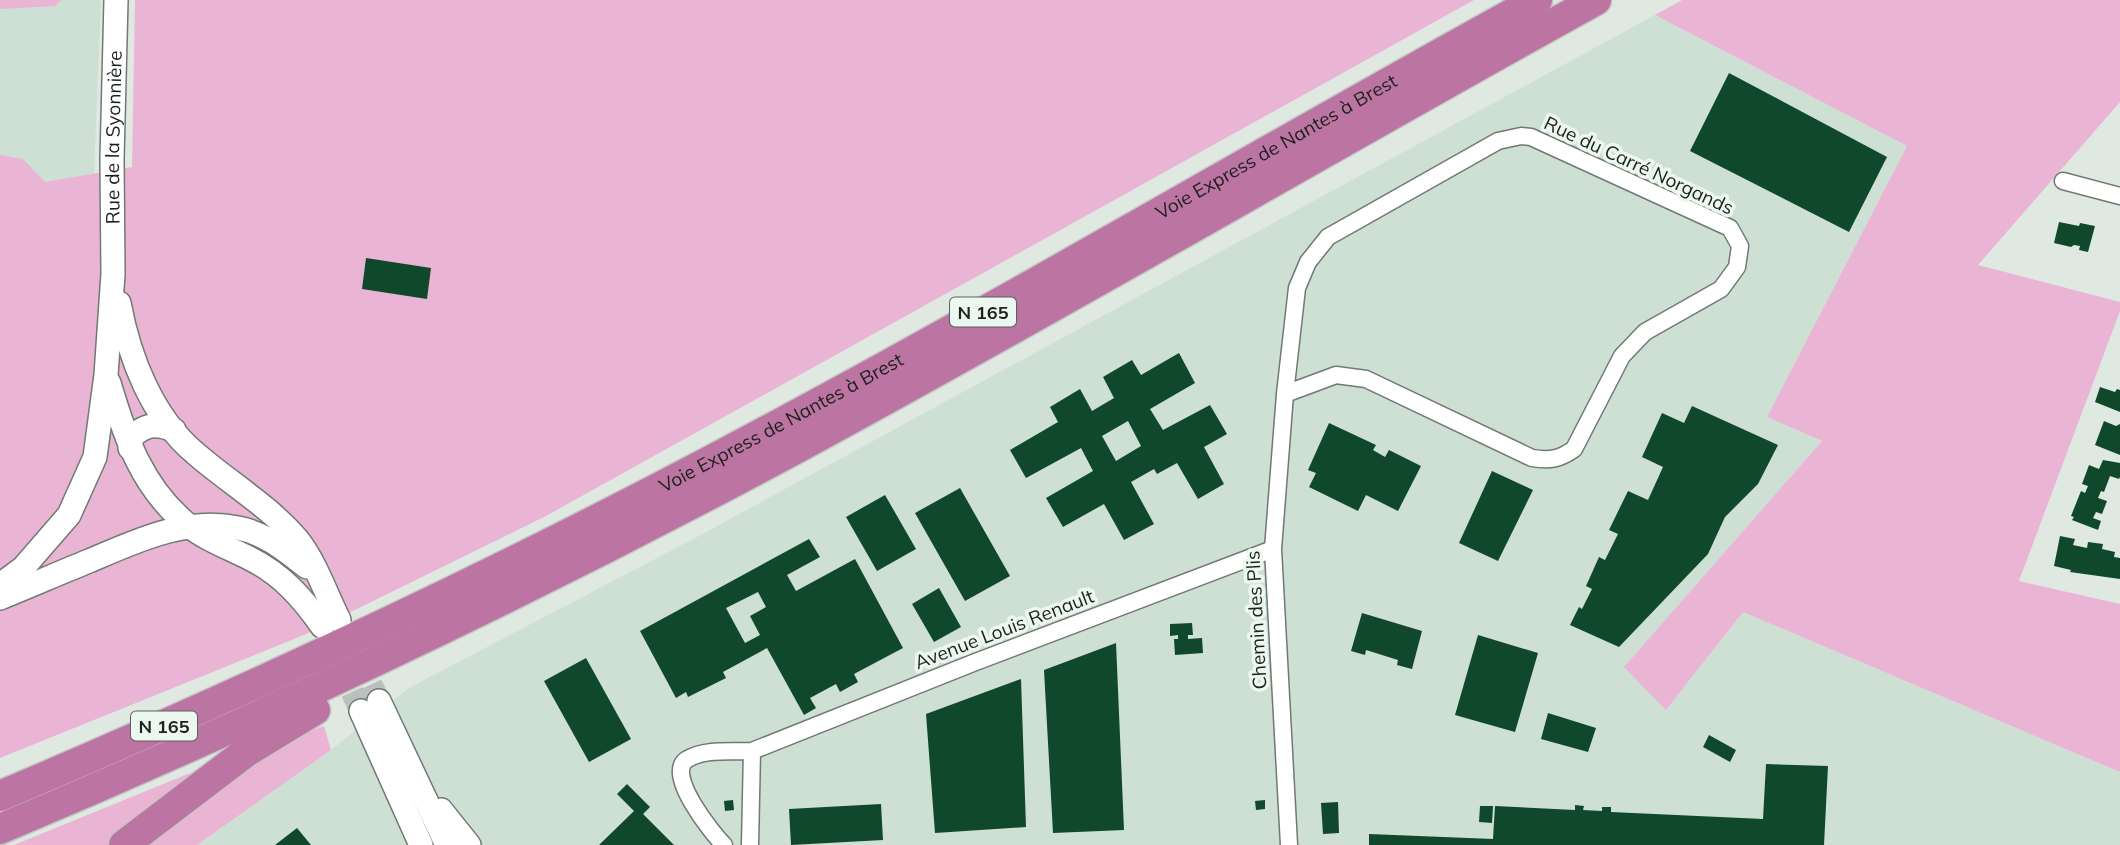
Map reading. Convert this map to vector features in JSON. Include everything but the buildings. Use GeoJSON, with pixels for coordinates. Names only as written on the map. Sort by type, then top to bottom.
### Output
{"type":"FeatureCollection","features":[{"type":"Feature","properties":{"kind":"highway","name":"Voie Express de Nantes à Brest"},"geometry":{"type":"LineString","coordinates":[[0,796],[326,653],[470,584],[709,462],[1031,285],[1537,0]]}},
{"type":"Feature","properties":{"kind":"highway","name":"Voie Express de Nantes à Brest"},"geometry":{"type":"LineString","coordinates":[[0,829],[292,702],[588,558],[798,448],[1596,0]]}},
{"type":"Feature","properties":{"kind":"highway"},"geometry":{"type":"LineString","coordinates":[[124,845],[257,745],[300,718],[416,658],[431,636]]}},
{"type":"Feature","properties":{"kind":"street","name":"Rue de la Syonnière"},"geometry":{"type":"LineString","coordinates":[[0,585],[23,568],[69,515],[96,457],[106,375],[113,274],[112,159],[116,0]]}},
{"type":"Feature","properties":{"kind":"street","name":"Rue du Carré Norgands"},"geometry":{"type":"LineString","coordinates":[[1521,136],[1531,137],[1730,228],[1740,246],[1737,267],[1721,289],[1645,332],[1622,356],[1574,449],[1561,458],[1546,461],[1532,458],[1366,379],[1336,376],[1285,394],[1297,288],[1308,262],[1328,237],[1498,141],[1521,136]]}},
{"type":"Feature","properties":{"kind":"street"},"geometry":{"type":"LineString","coordinates":[[2063,181],[2120,196]]}},
{"type":"Feature","properties":{"kind":"street","name":"Rue de la Syonnière"},"geometry":{"type":"LineString","coordinates":[[106,375],[130,448],[159,495],[188,526],[251,559],[290,585],[330,623],[318,576],[298,541],[269,511],[192,451],[162,417],[131,352],[113,274]]}},
{"type":"Feature","properties":{"kind":"street","name":"Chemin des Plis"},"geometry":{"type":"LineString","coordinates":[[1285,394],[1273,549],[1289,845]]}},
{"type":"Feature","properties":{"kind":"street"},"geometry":{"type":"LineString","coordinates":[[130,448],[132,436],[144,426],[159,424],[174,430]]}},
{"type":"Feature","properties":{"kind":"street"},"geometry":{"type":"LineString","coordinates":[[0,598],[150,536],[188,526],[238,528],[261,536],[282,548],[318,576]]}},
{"type":"Feature","properties":{"kind":"street","name":"Avenue Louis Renault"},"geometry":{"type":"LineString","coordinates":[[724,845],[697,810],[680,777],[680,767],[696,755],[752,751],[973,663],[1273,549]]}},
{"type":"Feature","properties":{"kind":"street"},"geometry":{"type":"LineString","coordinates":[[421,845],[370,706],[417,780],[468,845]]}},
{"type":"Feature","properties":{"kind":"street"},"geometry":{"type":"LineString","coordinates":[[750,845],[752,751]]}},
{"type":"Feature","properties":{"kind":"street"},"geometry":{"type":"LineString","coordinates":[[417,780],[447,845]]}},
{"type":"Feature","properties":{"kind":"shaded area"},"geometry":{"type":"Polygon","coordinates":[[[0,0],[101,0],[94,174],[46,182],[0,500],[0,0]]]}},
{"type":"Feature","properties":{"kind":"shaded area"},"geometry":{"type":"Polygon","coordinates":[[[0,0],[61,0],[55,6],[0,9],[0,0]]]}},
{"type":"Feature","properties":{"kind":"shaded area"},"geometry":{"type":"Polygon","coordinates":[[[135,0],[1474,0],[546,516],[304,635],[0,758],[0,155],[23,159],[45,182],[132,167],[135,0]]]}},
{"type":"Feature","properties":{"kind":"shaded area"},"geometry":{"type":"Polygon","coordinates":[[[1682,0],[2120,0],[2120,102],[1978,265],[2120,302],[2120,311],[2019,581],[2120,604],[2120,772],[1743,612],[1666,710],[1624,667],[1822,441],[1767,417],[1907,146],[1655,15],[1682,0]]]}},
{"type":"Feature","properties":{"kind":"shaded area"},"geometry":{"type":"Polygon","coordinates":[[[1655,15],[1907,146],[1767,417],[1822,441],[1625,666],[1666,710],[1743,612],[2120,772],[2120,845],[197,845],[331,750],[409,688],[697,537],[1655,15]]]}},
{"type":"Feature","properties":{"kind":"shaded area"},"geometry":{"type":"Polygon","coordinates":[[[324,726],[331,750],[197,845],[14,845],[195,771],[324,726]]]}},
{"type":"Feature","properties":{"kind":"tunnel"},"geometry":{"type":"LineString","coordinates":[[356,654],[379,701]]}},
{"type":"Feature","properties":{"kind":"tunnel"},"geometry":{"type":"LineString","coordinates":[[338,661],[361,711]]}}]}
